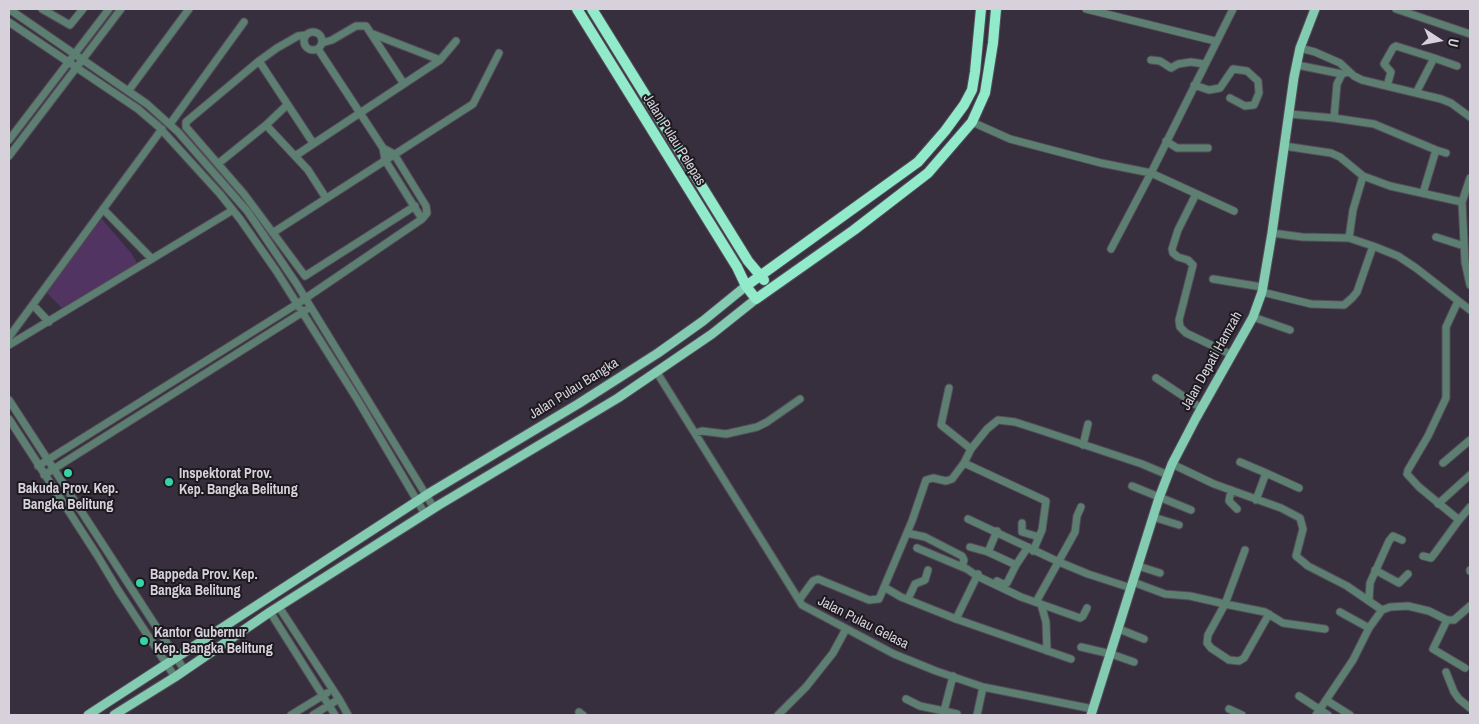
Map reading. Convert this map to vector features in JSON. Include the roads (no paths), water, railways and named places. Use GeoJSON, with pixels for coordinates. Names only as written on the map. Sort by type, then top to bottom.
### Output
{"type":"FeatureCollection","features":[{"type":"Feature","properties":{"kind":"highway","name":"Jalan Pulau Pelepas"},"geometry":{"type":"LineString","coordinates":[[577,9],[737,266],[746,286],[756,299]]}},
{"type":"Feature","properties":{"kind":"highway","name":"Jalan Pulau Pelepas"},"geometry":{"type":"LineString","coordinates":[[592,9],[748,261],[770,288]]}},
{"type":"Feature","properties":{"kind":"highway","name":"Jalan Pulau Bangka"},"geometry":{"type":"LineString","coordinates":[[746,286],[918,162],[945,131],[964,105],[972,90],[981,9]]}},
{"type":"Feature","properties":{"kind":"highway"},"geometry":{"type":"LineString","coordinates":[[756,299],[854,230],[928,173],[972,122],[985,93],[996,9]]}},
{"type":"Feature","properties":{"kind":"main road","name":"Jalan Depati Hamzah"},"geometry":{"type":"LineString","coordinates":[[1092,712],[1159,498],[1172,464],[1201,408],[1253,317],[1262,289],[1296,65],[1300,48],[1316,9]]}},
{"type":"Feature","properties":{"kind":"main road","name":"Jalan Pulau Bangka"},"geometry":{"type":"LineString","coordinates":[[89,715],[426,495],[578,404],[658,353],[703,322],[746,286]]}},
{"type":"Feature","properties":{"kind":"main road"},"geometry":{"type":"LineString","coordinates":[[117,714],[185,671],[270,612],[434,508],[618,398],[712,334],[756,299]]}},
{"type":"Feature","properties":{"kind":"street"},"geometry":{"type":"LineString","coordinates":[[9,9],[129,90],[170,124],[248,212],[305,298],[434,508]]}},
{"type":"Feature","properties":{"kind":"street"},"geometry":{"type":"LineString","coordinates":[[42,9],[70,25],[83,9]]}},
{"type":"Feature","properties":{"kind":"street"},"geometry":{"type":"LineString","coordinates":[[9,140],[109,9]]}},
{"type":"Feature","properties":{"kind":"street"},"geometry":{"type":"LineString","coordinates":[[9,156],[120,9]]}},
{"type":"Feature","properties":{"kind":"street"},"geometry":{"type":"LineString","coordinates":[[129,90],[189,9]]}},
{"type":"Feature","properties":{"kind":"street"},"geometry":{"type":"LineString","coordinates":[[996,9],[1001,9]]}},
{"type":"Feature","properties":{"kind":"street"},"geometry":{"type":"LineString","coordinates":[[1086,9],[1216,41]]}},
{"type":"Feature","properties":{"kind":"street"},"geometry":{"type":"LineString","coordinates":[[1111,249],[1233,9]]}},
{"type":"Feature","properties":{"kind":"street"},"geometry":{"type":"LineString","coordinates":[[1396,9],[1470,34]]}},
{"type":"Feature","properties":{"kind":"street"},"geometry":{"type":"LineString","coordinates":[[9,22],[138,109],[162,129],[233,210],[277,272],[357,399],[425,514]]}},
{"type":"Feature","properties":{"kind":"street"},"geometry":{"type":"LineString","coordinates":[[170,124],[244,22]]}},
{"type":"Feature","properties":{"kind":"street"},"geometry":{"type":"LineString","coordinates":[[306,35],[304,41],[311,50],[358,26],[366,26],[404,84]]}},
{"type":"Feature","properties":{"kind":"street"},"geometry":{"type":"LineString","coordinates":[[305,276],[274,232],[219,163],[186,127],[186,124],[259,61],[298,36],[312,32],[318,33],[322,37],[320,46],[383,148],[385,160],[422,219]]}},
{"type":"Feature","properties":{"kind":"street"},"geometry":{"type":"LineString","coordinates":[[372,34],[440,60]]}},
{"type":"Feature","properties":{"kind":"street"},"geometry":{"type":"LineString","coordinates":[[295,156],[440,60],[456,41]]}},
{"type":"Feature","properties":{"kind":"street"},"geometry":{"type":"LineString","coordinates":[[1387,86],[1391,72],[1384,64],[1394,46],[1457,66]]}},
{"type":"Feature","properties":{"kind":"street"},"geometry":{"type":"LineString","coordinates":[[1300,48],[1315,52],[1340,63],[1345,73]]}},
{"type":"Feature","properties":{"kind":"street"},"geometry":{"type":"LineString","coordinates":[[274,232],[473,104],[499,53]]}},
{"type":"Feature","properties":{"kind":"street"},"geometry":{"type":"LineString","coordinates":[[1416,93],[1434,58]]}},
{"type":"Feature","properties":{"kind":"street"},"geometry":{"type":"LineString","coordinates":[[1151,60],[1171,68],[1178,64],[1191,62],[1204,64]]}},
{"type":"Feature","properties":{"kind":"street"},"geometry":{"type":"LineString","coordinates":[[259,61],[313,143]]}},
{"type":"Feature","properties":{"kind":"street"},"geometry":{"type":"LineString","coordinates":[[1296,65],[1345,73],[1362,80],[1451,103],[1470,118]]}},
{"type":"Feature","properties":{"kind":"street"},"geometry":{"type":"LineString","coordinates":[[1194,85],[1209,90],[1220,88],[1233,69],[1247,71],[1258,81],[1258,93],[1254,105],[1245,106],[1230,98]]}},
{"type":"Feature","properties":{"kind":"street"},"geometry":{"type":"LineString","coordinates":[[1334,118],[1337,84],[1345,73]]}},
{"type":"Feature","properties":{"kind":"street"},"geometry":{"type":"LineString","coordinates":[[219,163],[287,105]]}},
{"type":"Feature","properties":{"kind":"street"},"geometry":{"type":"LineString","coordinates":[[1289,114],[1374,124],[1446,153]]}},
{"type":"Feature","properties":{"kind":"street"},"geometry":{"type":"LineString","coordinates":[[972,122],[1010,139],[1101,163],[1151,173],[1234,211]]}},
{"type":"Feature","properties":{"kind":"street"},"geometry":{"type":"LineString","coordinates":[[266,124],[308,170],[326,198]]}},
{"type":"Feature","properties":{"kind":"street"},"geometry":{"type":"LineString","coordinates":[[9,337],[162,129]]}},
{"type":"Feature","properties":{"kind":"street"},"geometry":{"type":"LineString","coordinates":[[1166,141],[1177,148],[1208,148]]}},
{"type":"Feature","properties":{"kind":"street"},"geometry":{"type":"LineString","coordinates":[[1284,146],[1331,153],[1340,157],[1363,176],[1390,186],[1462,202]]}},
{"type":"Feature","properties":{"kind":"street"},"geometry":{"type":"LineString","coordinates":[[38,466],[297,304],[422,219],[426,213],[426,206],[394,154],[383,148]]}},
{"type":"Feature","properties":{"kind":"street"},"geometry":{"type":"LineString","coordinates":[[1423,193],[1436,150]]}},
{"type":"Feature","properties":{"kind":"street"},"geometry":{"type":"LineString","coordinates":[[301,151],[308,170]]}},
{"type":"Feature","properties":{"kind":"street"},"geometry":{"type":"LineString","coordinates":[[1349,238],[1353,210],[1363,176]]}},
{"type":"Feature","properties":{"kind":"street"},"geometry":{"type":"LineString","coordinates":[[1470,178],[1462,202],[1464,246],[1468,262],[1470,285]]}},
{"type":"Feature","properties":{"kind":"street"},"geometry":{"type":"LineString","coordinates":[[1196,194],[1178,230],[1172,249],[1173,253],[1188,260],[1193,265],[1179,320],[1180,327],[1186,333],[1232,355]]}},
{"type":"Feature","properties":{"kind":"street"},"geometry":{"type":"LineString","coordinates":[[298,288],[305,276],[415,206]]}},
{"type":"Feature","properties":{"kind":"street"},"geometry":{"type":"LineString","coordinates":[[102,209],[152,259]]}},
{"type":"Feature","properties":{"kind":"street"},"geometry":{"type":"LineString","coordinates":[[9,345],[233,210]]}},
{"type":"Feature","properties":{"kind":"street"},"geometry":{"type":"LineString","coordinates":[[1272,233],[1302,237],[1349,238],[1373,246],[1398,256],[1470,310]]}},
{"type":"Feature","properties":{"kind":"street"},"geometry":{"type":"LineString","coordinates":[[1436,237],[1464,246]]}},
{"type":"Feature","properties":{"kind":"street"},"geometry":{"type":"LineString","coordinates":[[1213,279],[1262,289],[1311,304],[1344,306],[1357,292],[1373,246]]}},
{"type":"Feature","properties":{"kind":"street"},"geometry":{"type":"LineString","coordinates":[[1458,301],[1446,327],[1446,398],[1407,474],[1438,504],[1459,520]]}},
{"type":"Feature","properties":{"kind":"street"},"geometry":{"type":"LineString","coordinates":[[34,305],[49,322]]}},
{"type":"Feature","properties":{"kind":"street"},"geometry":{"type":"LineString","coordinates":[[44,475],[310,307]]}},
{"type":"Feature","properties":{"kind":"street"},"geometry":{"type":"LineString","coordinates":[[1253,317],[1290,330]]}},
{"type":"Feature","properties":{"kind":"street","name":"Jalan Pulau Gelasa"},"geometry":{"type":"LineString","coordinates":[[656,371],[799,600],[811,610],[894,654],[983,687],[1092,712]]}},
{"type":"Feature","properties":{"kind":"street"},"geometry":{"type":"LineString","coordinates":[[1156,378],[1201,408]]}},
{"type":"Feature","properties":{"kind":"street"},"geometry":{"type":"LineString","coordinates":[[949,388],[941,425],[970,449]]}},
{"type":"Feature","properties":{"kind":"street"},"geometry":{"type":"LineString","coordinates":[[9,400],[185,671]]}},
{"type":"Feature","properties":{"kind":"street"},"geometry":{"type":"LineString","coordinates":[[695,433],[702,431],[726,434],[757,427],[800,400]]}},
{"type":"Feature","properties":{"kind":"street"},"geometry":{"type":"LineString","coordinates":[[9,419],[175,677]]}},
{"type":"Feature","properties":{"kind":"street"},"geometry":{"type":"LineString","coordinates":[[799,600],[813,581],[818,579],[869,600],[879,599],[907,533],[926,480],[933,478],[950,480],[964,464],[970,449],[986,429],[998,420],[1015,422],[1142,464],[1168,475]]}},
{"type":"Feature","properties":{"kind":"street"},"geometry":{"type":"LineString","coordinates":[[1083,445],[1088,424]]}},
{"type":"Feature","properties":{"kind":"street"},"geometry":{"type":"LineString","coordinates":[[1443,463],[1470,440]]}},
{"type":"Feature","properties":{"kind":"street"},"geometry":{"type":"LineString","coordinates":[[1240,462],[1299,488]]}},
{"type":"Feature","properties":{"kind":"street"},"geometry":{"type":"LineString","coordinates":[[956,619],[980,573],[1005,584],[1009,580],[1016,565],[1039,537],[1042,530],[1046,501],[964,464]]}},
{"type":"Feature","properties":{"kind":"street"},"geometry":{"type":"LineString","coordinates":[[1172,464],[1231,490],[1281,508],[1300,518],[1303,529],[1296,556],[1302,562],[1347,586],[1382,610]]}},
{"type":"Feature","properties":{"kind":"street"},"geometry":{"type":"LineString","coordinates":[[1256,500],[1266,473]]}},
{"type":"Feature","properties":{"kind":"street"},"geometry":{"type":"LineString","coordinates":[[1438,504],[1470,475]]}},
{"type":"Feature","properties":{"kind":"street"},"geometry":{"type":"LineString","coordinates":[[1132,486],[1191,510]]}},
{"type":"Feature","properties":{"kind":"street"},"geometry":{"type":"LineString","coordinates":[[1231,490],[1229,501],[1237,509]]}},
{"type":"Feature","properties":{"kind":"street"},"geometry":{"type":"LineString","coordinates":[[1047,651],[1046,622],[1039,603],[1075,532],[1077,516],[1081,507]]}},
{"type":"Feature","properties":{"kind":"street"},"geometry":{"type":"LineString","coordinates":[[1423,556],[1431,558],[1470,507]]}},
{"type":"Feature","properties":{"kind":"street"},"geometry":{"type":"LineString","coordinates":[[1153,517],[1179,525]]}},
{"type":"Feature","properties":{"kind":"street"},"geometry":{"type":"LineString","coordinates":[[968,519],[1088,574],[1165,594],[1190,596],[1269,614],[1283,623],[1325,629]]}},
{"type":"Feature","properties":{"kind":"street"},"geometry":{"type":"LineString","coordinates":[[1022,523],[1022,532],[1039,537]]}},
{"type":"Feature","properties":{"kind":"street"},"geometry":{"type":"LineString","coordinates":[[988,552],[997,531]]}},
{"type":"Feature","properties":{"kind":"street"},"geometry":{"type":"LineString","coordinates":[[907,533],[926,537],[962,556],[964,560],[962,567]]}},
{"type":"Feature","properties":{"kind":"street"},"geometry":{"type":"LineString","coordinates":[[1369,600],[1370,583],[1393,536],[1402,540]]}},
{"type":"Feature","properties":{"kind":"street"},"geometry":{"type":"LineString","coordinates":[[970,547],[988,552],[1016,565]]}},
{"type":"Feature","properties":{"kind":"street"},"geometry":{"type":"LineString","coordinates":[[916,548],[1039,603],[1080,618],[1087,608]]}},
{"type":"Feature","properties":{"kind":"street"},"geometry":{"type":"LineString","coordinates":[[1245,550],[1225,604],[1208,635],[1207,643],[1211,648],[1230,660],[1239,661],[1244,658],[1269,614]]}},
{"type":"Feature","properties":{"kind":"street"},"geometry":{"type":"LineString","coordinates":[[1138,566],[1160,573]]}},
{"type":"Feature","properties":{"kind":"street"},"geometry":{"type":"LineString","coordinates":[[908,599],[915,584],[925,580],[928,570]]}},
{"type":"Feature","properties":{"kind":"street"},"geometry":{"type":"LineString","coordinates":[[1375,570],[1399,583],[1408,574]]}},
{"type":"Feature","properties":{"kind":"street"},"geometry":{"type":"LineString","coordinates":[[884,587],[956,619],[1071,659]]}},
{"type":"Feature","properties":{"kind":"street"},"geometry":{"type":"LineString","coordinates":[[1318,712],[1354,660],[1369,628],[1382,610],[1390,607],[1408,606],[1429,611],[1447,620],[1454,620],[1470,606]]}},
{"type":"Feature","properties":{"kind":"street"},"geometry":{"type":"LineString","coordinates":[[279,607],[340,699],[348,715]]}},
{"type":"Feature","properties":{"kind":"street"},"geometry":{"type":"LineString","coordinates":[[270,612],[335,715]]}},
{"type":"Feature","properties":{"kind":"street"},"geometry":{"type":"LineString","coordinates":[[1340,612],[1369,628]]}},
{"type":"Feature","properties":{"kind":"street"},"geometry":{"type":"LineString","coordinates":[[1447,620],[1433,649],[1465,668]]}},
{"type":"Feature","properties":{"kind":"street"},"geometry":{"type":"LineString","coordinates":[[778,715],[806,687],[833,653],[846,629]]}},
{"type":"Feature","properties":{"kind":"street"},"geometry":{"type":"LineString","coordinates":[[1118,629],[1144,638]]}},
{"type":"Feature","properties":{"kind":"street"},"geometry":{"type":"LineString","coordinates":[[1081,647],[1134,662]]}},
{"type":"Feature","properties":{"kind":"street"},"geometry":{"type":"LineString","coordinates":[[1446,672],[1458,698],[1470,708]]}},
{"type":"Feature","properties":{"kind":"street"},"geometry":{"type":"LineString","coordinates":[[944,711],[953,676]]}},
{"type":"Feature","properties":{"kind":"street"},"geometry":{"type":"LineString","coordinates":[[977,715],[983,687]]}},
{"type":"Feature","properties":{"kind":"street"},"geometry":{"type":"LineString","coordinates":[[291,715],[333,689]]}},
{"type":"Feature","properties":{"kind":"street"},"geometry":{"type":"LineString","coordinates":[[1299,696],[1318,712],[1328,715]]}},
{"type":"Feature","properties":{"kind":"street"},"geometry":{"type":"LineString","coordinates":[[313,715],[340,699]]}},
{"type":"Feature","properties":{"kind":"street"},"geometry":{"type":"LineString","coordinates":[[906,699],[920,706],[957,714]]}},
{"type":"Feature","properties":{"kind":"street"},"geometry":{"type":"LineString","coordinates":[[1326,700],[1350,715]]}},
{"type":"Feature","properties":{"kind":"street"},"geometry":{"type":"LineString","coordinates":[[111,702],[117,714]]}},
{"type":"Feature","properties":{"kind":"street"},"geometry":{"type":"LineString","coordinates":[[1229,708],[1242,715]]}},
{"type":"Feature","properties":{"kind":"place","name":"Bakuda Prov. Kep. Bangka Belitung"},"geometry":{"type":"Point","coordinates":[68,473]}},
{"type":"Feature","properties":{"kind":"place","name":"Inspektorat Prov. Kep. Bangka Belitung"},"geometry":{"type":"Point","coordinates":[169,482]}},
{"type":"Feature","properties":{"kind":"place","name":"Bappeda Prov. Kep. Bangka Belitung"},"geometry":{"type":"Point","coordinates":[140,583]}},
{"type":"Feature","properties":{"kind":"place","name":"Kantor Gubernur Kep. Bangka Belitung"},"geometry":{"type":"Point","coordinates":[144,641]}}]}
